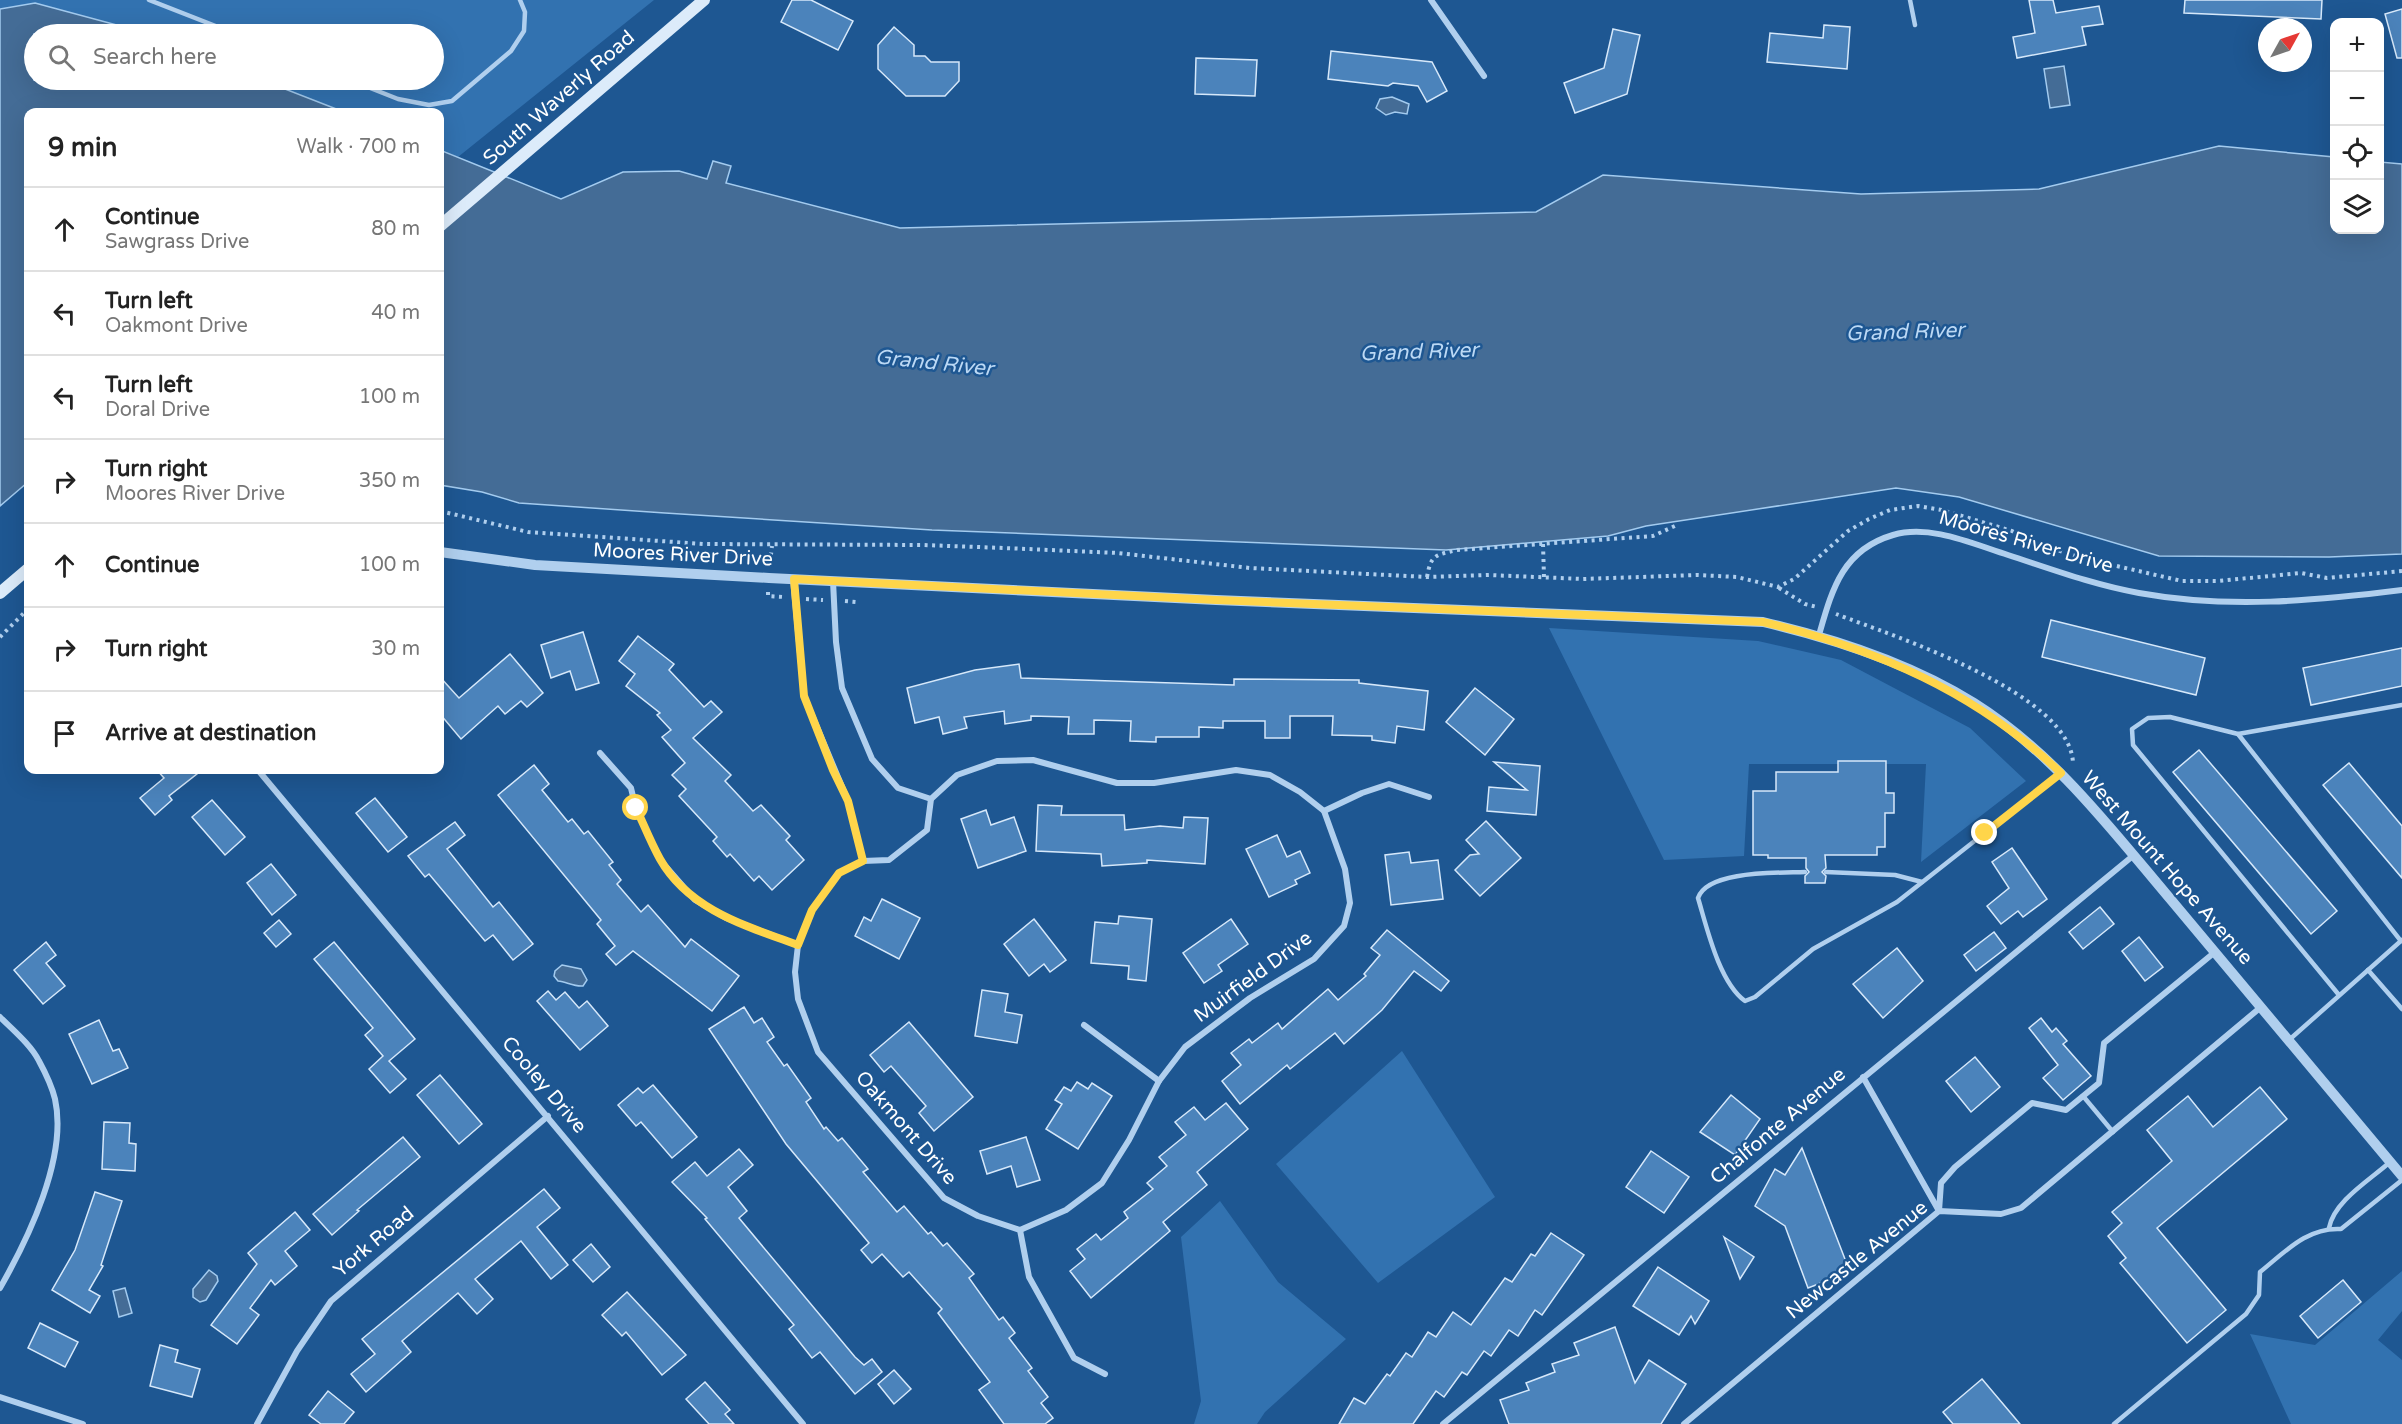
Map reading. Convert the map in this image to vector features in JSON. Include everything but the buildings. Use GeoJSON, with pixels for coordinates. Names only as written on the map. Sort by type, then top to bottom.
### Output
{"type":"FeatureCollection","features":[{"type":"Feature","properties":{"kind":"main road","name":"South Waverly Road"},"geometry":{"type":"LineString","coordinates":[[444,223],[704,0]]}},
{"type":"Feature","properties":{"kind":"main road"},"geometry":{"type":"LineString","coordinates":[[0,593],[24,572]]}},
{"type":"Feature","properties":{"kind":"street"},"geometry":{"type":"LineString","coordinates":[[1431,0],[1484,76]]}},
{"type":"Feature","properties":{"kind":"street","name":"Moores River Drive"},"geometry":{"type":"LineString","coordinates":[[444,553],[535,565],[794,579],[1228,601],[1763,622],[1819,635],[1832,590],[1845,565],[1862,550],[1890,535],[1906,532],[1926,532],[1957,540],[2138,593],[2186,599],[2316,601],[2402,590]]}},
{"type":"Feature","properties":{"kind":"street"},"geometry":{"type":"LineString","coordinates":[[794,579],[804,696],[833,770],[848,801],[863,861],[889,860],[927,831],[931,800],[957,775],[997,761],[1033,760],[1116,783],[1154,783],[1236,770],[1270,775],[1300,792],[1324,811],[1362,793],[1389,784],[1429,797]]}},
{"type":"Feature","properties":{"kind":"street"},"geometry":{"type":"LineString","coordinates":[[833,581],[836,642],[842,688],[872,759],[898,788],[931,800]]}},
{"type":"Feature","properties":{"kind":"street","name":"West Mount Hope Avenue"},"geometry":{"type":"LineString","coordinates":[[1819,635],[1909,669],[1973,703],[2026,741],[2061,773],[2105,820],[2402,1178]]}},
{"type":"Feature","properties":{"kind":"street"},"geometry":{"type":"LineString","coordinates":[[600,753],[631,788],[636,808],[661,861],[695,900],[726,918],[798,945]]}},
{"type":"Feature","properties":{"kind":"street","name":"Cooley Drive"},"geometry":{"type":"LineString","coordinates":[[261,774],[803,1424]]}},
{"type":"Feature","properties":{"kind":"street","name":"Muirfield Drive"},"geometry":{"type":"LineString","coordinates":[[1159,1081],[1185,1047],[1250,998],[1314,959],[1344,926],[1350,903],[1345,869],[1324,811]]}},
{"type":"Feature","properties":{"kind":"street","name":"Chalfonte Avenue"},"geometry":{"type":"LineString","coordinates":[[1443,1424],[2134,855]]}},
{"type":"Feature","properties":{"kind":"street","name":"Oakmont Drive"},"geometry":{"type":"LineString","coordinates":[[863,861],[839,873],[812,910],[798,945],[795,972],[798,999],[819,1052],[944,1198],[978,1216],[1020,1230]]}},
{"type":"Feature","properties":{"kind":"street"},"geometry":{"type":"LineString","coordinates":[[1939,1212],[1941,1183],[1955,1167],[2032,1103],[2066,1110],[2099,1083],[2104,1043],[2215,952]]}},
{"type":"Feature","properties":{"kind":"street","name":"Newcastle Avenue"},"geometry":{"type":"LineString","coordinates":[[1684,1424],[1939,1212],[2001,1214],[2021,1208],[2261,1006]]}},
{"type":"Feature","properties":{"kind":"street"},"geometry":{"type":"LineString","coordinates":[[0,1017],[39,1059],[55,1099],[57,1138],[46,1187],[18,1257],[0,1288]]}},
{"type":"Feature","properties":{"kind":"street"},"geometry":{"type":"LineString","coordinates":[[1084,1025],[1159,1081],[1129,1140],[1102,1183],[1066,1210],[1020,1230],[1029,1277],[1074,1358],[1106,1374]]}},
{"type":"Feature","properties":{"kind":"street"},"geometry":{"type":"LineString","coordinates":[[1863,1077],[1939,1212]]}},
{"type":"Feature","properties":{"kind":"street","name":"York Road"},"geometry":{"type":"LineString","coordinates":[[256,1424],[297,1351],[331,1300],[548,1116]]}},
{"type":"Feature","properties":{"kind":"street"},"geometry":{"type":"LineString","coordinates":[[0,1397],[83,1424]]}},
{"type":"Feature","properties":{"kind":"lane"},"geometry":{"type":"LineString","coordinates":[[149,0],[210,24]]}},
{"type":"Feature","properties":{"kind":"lane"},"geometry":{"type":"LineString","coordinates":[[375,90],[398,99],[429,105],[452,101],[511,51],[524,31],[525,12],[520,0]]}},
{"type":"Feature","properties":{"kind":"lane"},"geometry":{"type":"LineString","coordinates":[[1910,0],[1915,25]]}},
{"type":"Feature","properties":{"kind":"lane"},"geometry":{"type":"LineString","coordinates":[[2339,995],[2133,745],[2132,729],[2148,718],[2170,717],[2238,734],[2402,705]]}},
{"type":"Feature","properties":{"kind":"lane"},"geometry":{"type":"LineString","coordinates":[[2238,734],[2402,941],[2289,1040]]}},
{"type":"Feature","properties":{"kind":"lane"},"geometry":{"type":"LineString","coordinates":[[1805,872],[1726,878],[1709,883],[1701,890],[1698,898],[1725,978],[1745,1000],[1755,997],[1813,949],[1897,902],[2061,773]]}},
{"type":"Feature","properties":{"kind":"lane"},"geometry":{"type":"LineString","coordinates":[[1826,872],[1894,875],[1922,882]]}},
{"type":"Feature","properties":{"kind":"lane"},"geometry":{"type":"LineString","coordinates":[[2368,970],[2402,1010]]}},
{"type":"Feature","properties":{"kind":"lane"},"geometry":{"type":"LineString","coordinates":[[2083,1096],[2113,1132]]}},
{"type":"Feature","properties":{"kind":"lane"},"geometry":{"type":"LineString","coordinates":[[2329,1228],[2331,1217],[2341,1205],[2390,1162]]}},
{"type":"Feature","properties":{"kind":"lane"},"geometry":{"type":"LineString","coordinates":[[2114,1424],[2246,1314],[2259,1295],[2260,1272],[2306,1235],[2329,1228],[2341,1229],[2402,1178]]}},
{"type":"Feature","properties":{"kind":"path"},"geometry":{"type":"LineString","coordinates":[[444,512],[528,532],[692,543],[1004,548],[1118,553],[1250,568],[1427,577],[1697,575],[1737,577],[1778,587],[1802,573],[1848,531],[1890,510],[1918,506],[1942,510],[2012,531],[2038,544],[2082,558],[2182,581],[2218,581],[2301,573],[2328,578],[2402,571]]}},
{"type":"Feature","properties":{"kind":"path"},"geometry":{"type":"LineString","coordinates":[[1427,577],[1430,562],[1436,555],[1457,550],[1653,536],[1677,525]]}},
{"type":"Feature","properties":{"kind":"path"},"geometry":{"type":"LineString","coordinates":[[1543,544],[1544,577]]}},
{"type":"Feature","properties":{"kind":"path"},"geometry":{"type":"LineString","coordinates":[[0,637],[24,613]]}},
{"type":"Feature","properties":{"kind":"shaded area"},"geometry":{"type":"Polygon","coordinates":[[[0,0],[654,0],[458,157],[444,152],[444,108],[334,108],[288,90],[444,90],[444,24],[113,24],[35,3],[0,9],[0,0]]]}},
{"type":"Feature","properties":{"kind":"shaded area"},"geometry":{"type":"Polygon","coordinates":[[[1549,628],[1758,641],[1841,660],[1970,728],[2026,781],[1921,862],[1926,764],[1749,764],[1744,856],[1664,860],[1549,628]]]}},
{"type":"Feature","properties":{"kind":"shaded area"},"geometry":{"type":"Polygon","coordinates":[[[1402,1051],[1495,1197],[1378,1283],[1276,1164],[1402,1051]]]}},
{"type":"Feature","properties":{"kind":"shaded area"},"geometry":{"type":"Polygon","coordinates":[[[1220,1201],[1278,1282],[1346,1339],[1265,1412],[1257,1424],[1194,1424],[1201,1401],[1181,1237],[1220,1201]]]}},
{"type":"Feature","properties":{"kind":"shaded area"},"geometry":{"type":"Polygon","coordinates":[[[2402,1271],[2402,1311],[2378,1340],[2402,1360],[2402,1424],[2291,1424],[2250,1334],[2315,1345],[2402,1271]]]}},
{"type":"Feature","properties":{"kind":"water"},"geometry":{"type":"Polygon","coordinates":[[[35,3],[113,24],[24,24],[24,90],[288,90],[334,108],[24,108],[24,485],[0,506],[0,9],[35,3]]]}},
{"type":"Feature","properties":{"kind":"water"},"geometry":{"type":"Polygon","coordinates":[[[2064,66],[2070,105],[2050,108],[2044,69],[2064,66]]]}},
{"type":"Feature","properties":{"kind":"water"},"geometry":{"type":"Polygon","coordinates":[[[1392,97],[1409,104],[1407,114],[1395,112],[1386,115],[1376,108],[1380,99],[1392,97]]]}},
{"type":"Feature","properties":{"kind":"water","name":"Grand River"},"geometry":{"type":"Polygon","coordinates":[[[2219,146],[2330,157],[2330,234],[2384,234],[2384,162],[2402,164],[2402,554],[2329,557],[2159,556],[1959,497],[1896,488],[1646,526],[1608,536],[1446,550],[932,530],[665,513],[519,503],[482,492],[444,486],[444,152],[561,199],[623,172],[679,171],[707,179],[713,161],[731,166],[726,183],[900,228],[1536,212],[1603,175],[1861,194],[2039,189],[2219,146]]]}},
{"type":"Feature","properties":{"kind":"water"},"geometry":{"type":"Polygon","coordinates":[[[562,965],[581,969],[587,980],[583,986],[558,981],[554,976],[555,971],[562,965]]]}},
{"type":"Feature","properties":{"kind":"water"},"geometry":{"type":"Polygon","coordinates":[[[209,1270],[217,1276],[218,1281],[206,1300],[200,1302],[193,1297],[193,1289],[209,1270]]]}},
{"type":"Feature","properties":{"kind":"water"},"geometry":{"type":"Polygon","coordinates":[[[125,1288],[132,1313],[119,1317],[113,1291],[125,1288]]]}},
{"type":"Feature","properties":{"kind":"route"},"geometry":{"type":"LineString","coordinates":[[636,808],[661,861],[695,900],[726,918],[798,945],[812,910],[839,873],[863,861],[848,801],[833,770],[804,696],[794,579],[1216,600],[1763,622],[1819,635],[1909,669],[1973,703],[2026,741],[2061,773],[1985,833]]}}]}
